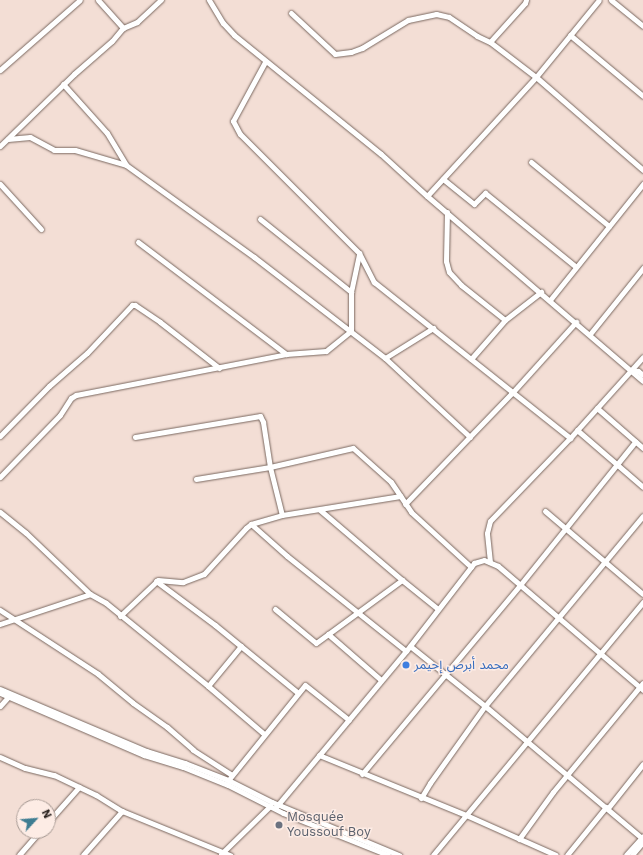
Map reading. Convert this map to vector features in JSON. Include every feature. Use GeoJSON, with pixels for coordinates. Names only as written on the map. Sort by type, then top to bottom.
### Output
{"type":"FeatureCollection","features":[{"type":"Feature","properties":{"kind":"street"},"geometry":{"type":"LineString","coordinates":[[0,70],[80,0]]}},
{"type":"Feature","properties":{"kind":"street"},"geometry":{"type":"LineString","coordinates":[[98,0],[123,28]]}},
{"type":"Feature","properties":{"kind":"street"},"geometry":{"type":"LineString","coordinates":[[0,146],[63,84],[112,41],[123,28],[137,22],[161,0]]}},
{"type":"Feature","properties":{"kind":"street"},"geometry":{"type":"LineString","coordinates":[[209,0],[223,23],[234,36],[381,154],[427,196],[541,292],[643,381]]}},
{"type":"Feature","properties":{"kind":"street"},"geometry":{"type":"LineString","coordinates":[[427,196],[536,77],[599,0]]}},
{"type":"Feature","properties":{"kind":"street"},"geometry":{"type":"LineString","coordinates":[[611,0],[643,26]]}},
{"type":"Feature","properties":{"kind":"street"},"geometry":{"type":"LineString","coordinates":[[490,42],[526,1]]}},
{"type":"Feature","properties":{"kind":"street"},"geometry":{"type":"LineString","coordinates":[[291,13],[335,54],[351,52],[362,48],[408,20],[436,14],[449,17],[477,36],[490,42],[536,77],[643,170]]}},
{"type":"Feature","properties":{"kind":"street"},"geometry":{"type":"LineString","coordinates":[[570,34],[643,96]]}},
{"type":"Feature","properties":{"kind":"street"},"geometry":{"type":"LineString","coordinates":[[265,62],[233,121],[240,134],[360,253],[374,282],[570,438]]}},
{"type":"Feature","properties":{"kind":"street"},"geometry":{"type":"LineString","coordinates":[[63,84],[107,134],[126,165]]}},
{"type":"Feature","properties":{"kind":"street"},"geometry":{"type":"LineString","coordinates":[[8,139],[23,137],[35,138],[45,147],[54,150],[75,150],[126,165],[254,257],[351,331],[384,358],[470,436]]}},
{"type":"Feature","properties":{"kind":"street"},"geometry":{"type":"LineString","coordinates":[[531,162],[609,226]]}},
{"type":"Feature","properties":{"kind":"street"},"geometry":{"type":"LineString","coordinates":[[443,179],[474,204],[484,193],[576,267]]}},
{"type":"Feature","properties":{"kind":"street"},"geometry":{"type":"LineString","coordinates":[[0,184],[41,229]]}},
{"type":"Feature","properties":{"kind":"street"},"geometry":{"type":"LineString","coordinates":[[550,300],[643,184]]}},
{"type":"Feature","properties":{"kind":"street"},"geometry":{"type":"LineString","coordinates":[[447,212],[446,261],[449,272],[461,284],[505,320]]}},
{"type":"Feature","properties":{"kind":"street"},"geometry":{"type":"LineString","coordinates":[[260,219],[351,292]]}},
{"type":"Feature","properties":{"kind":"street"},"geometry":{"type":"LineString","coordinates":[[138,242],[286,354]]}},
{"type":"Feature","properties":{"kind":"street"},"geometry":{"type":"LineString","coordinates":[[351,331],[351,292],[360,253]]}},
{"type":"Feature","properties":{"kind":"street"},"geometry":{"type":"LineString","coordinates":[[590,334],[643,268]]}},
{"type":"Feature","properties":{"kind":"street"},"geometry":{"type":"LineString","coordinates":[[471,359],[505,320],[541,292]]}},
{"type":"Feature","properties":{"kind":"street"},"geometry":{"type":"LineString","coordinates":[[0,436],[49,386],[87,353],[132,305],[135,305],[160,322],[219,368]]}},
{"type":"Feature","properties":{"kind":"street"},"geometry":{"type":"LineString","coordinates":[[405,504],[512,393],[576,322]]}},
{"type":"Feature","properties":{"kind":"street"},"geometry":{"type":"LineString","coordinates":[[384,358],[433,328]]}},
{"type":"Feature","properties":{"kind":"street"},"geometry":{"type":"LineString","coordinates":[[0,477],[60,415],[71,398],[76,395],[286,354],[326,351],[351,331]]}},
{"type":"Feature","properties":{"kind":"street"},"geometry":{"type":"LineString","coordinates":[[490,562],[488,532],[490,521],[570,438],[643,357]]}},
{"type":"Feature","properties":{"kind":"street"},"geometry":{"type":"LineString","coordinates":[[631,370],[638,371],[643,376]]}},
{"type":"Feature","properties":{"kind":"street"},"geometry":{"type":"LineString","coordinates":[[597,408],[643,448]]}},
{"type":"Feature","properties":{"kind":"street"},"geometry":{"type":"LineString","coordinates":[[135,437],[260,416],[264,422],[270,467],[282,515]]}},
{"type":"Feature","properties":{"kind":"street"},"geometry":{"type":"LineString","coordinates":[[577,430],[643,487]]}},
{"type":"Feature","properties":{"kind":"street"},"geometry":{"type":"LineString","coordinates":[[362,774],[444,673],[520,585],[635,442]]}},
{"type":"Feature","properties":{"kind":"street"},"geometry":{"type":"LineString","coordinates":[[196,479],[270,467],[346,448],[353,448],[391,482],[405,504],[422,522],[471,567]]}},
{"type":"Feature","properties":{"kind":"street"},"geometry":{"type":"LineString","coordinates":[[120,616],[156,581],[161,579],[183,582],[204,574],[251,524],[282,515],[400,496]]}},
{"type":"Feature","properties":{"kind":"street"},"geometry":{"type":"LineString","coordinates":[[320,510],[438,609]]}},
{"type":"Feature","properties":{"kind":"street"},"geometry":{"type":"LineString","coordinates":[[545,511],[565,530],[643,594]]}},
{"type":"Feature","properties":{"kind":"street"},"geometry":{"type":"LineString","coordinates":[[0,512],[26,533],[90,594],[106,603],[120,616],[208,686],[264,734]]}},
{"type":"Feature","properties":{"kind":"street"},"geometry":{"type":"LineString","coordinates":[[421,798],[485,706],[643,516]]}},
{"type":"Feature","properties":{"kind":"street"},"geometry":{"type":"LineString","coordinates":[[251,524],[287,556],[406,651]]}},
{"type":"Feature","properties":{"kind":"street"},"geometry":{"type":"LineString","coordinates":[[222,854],[274,806],[349,720],[406,651],[471,567],[474,564],[484,560],[490,562],[520,585],[600,654],[642,687],[548,797],[519,838]]}},
{"type":"Feature","properties":{"kind":"street"},"geometry":{"type":"LineString","coordinates":[[275,609],[316,643],[402,580]]}},
{"type":"Feature","properties":{"kind":"street"},"geometry":{"type":"LineString","coordinates":[[156,581],[241,646],[298,693]]}},
{"type":"Feature","properties":{"kind":"street"},"geometry":{"type":"LineString","coordinates":[[0,624],[90,594]]}},
{"type":"Feature","properties":{"kind":"street"},"geometry":{"type":"LineString","coordinates":[[433,855],[643,602]]}},
{"type":"Feature","properties":{"kind":"street"},"geometry":{"type":"LineString","coordinates":[[0,610],[98,674],[167,727],[193,750],[232,775]]}},
{"type":"Feature","properties":{"kind":"street"},"geometry":{"type":"LineString","coordinates":[[328,634],[381,680]]}},
{"type":"Feature","properties":{"kind":"street"},"geometry":{"type":"LineString","coordinates":[[208,686],[241,646]]}},
{"type":"Feature","properties":{"kind":"street"},"geometry":{"type":"LineString","coordinates":[[410,646],[568,774],[643,839]]}},
{"type":"Feature","properties":{"kind":"street"},"geometry":{"type":"LineString","coordinates":[[228,780],[305,685],[349,720]]}},
{"type":"Feature","properties":{"kind":"street"},"geometry":{"type":"LineString","coordinates":[[0,689],[146,751],[185,763],[228,780],[274,806],[399,855]]}},
{"type":"Feature","properties":{"kind":"street"},"geometry":{"type":"LineString","coordinates":[[0,693],[144,755],[184,767],[228,785],[388,855]]}},
{"type":"Feature","properties":{"kind":"street"},"geometry":{"type":"LineString","coordinates":[[0,706],[8,697]]}},
{"type":"Feature","properties":{"kind":"street"},"geometry":{"type":"LineString","coordinates":[[319,755],[362,774],[466,815],[556,855]]}},
{"type":"Feature","properties":{"kind":"street"},"geometry":{"type":"LineString","coordinates":[[0,757],[25,768],[54,775],[122,810],[222,854],[230,855]]}},
{"type":"Feature","properties":{"kind":"street"},"geometry":{"type":"LineString","coordinates":[[567,855],[643,764]]}},
{"type":"Feature","properties":{"kind":"street"},"geometry":{"type":"LineString","coordinates":[[56,813],[79,787]]}},
{"type":"Feature","properties":{"kind":"street"},"geometry":{"type":"LineString","coordinates":[[82,855],[122,810]]}},
{"type":"Feature","properties":{"kind":"street"},"geometry":{"type":"LineString","coordinates":[[19,855],[33,839]]}},
{"type":"Feature","properties":{"kind":"street"},"geometry":{"type":"LineString","coordinates":[[626,855],[643,839]]}},
{"type":"Feature","properties":{"kind":"street"},"geometry":{"type":"LineString","coordinates":[[632,855],[643,839]]}},
{"type":"Feature","properties":{"kind":"place","name":"محمد أبرص إحيمر"},"geometry":{"type":"Point","coordinates":[406,665]}},
{"type":"Feature","properties":{"kind":"place","name":"Mosquée Youssouf Boy"},"geometry":{"type":"Point","coordinates":[279,825]}}]}
